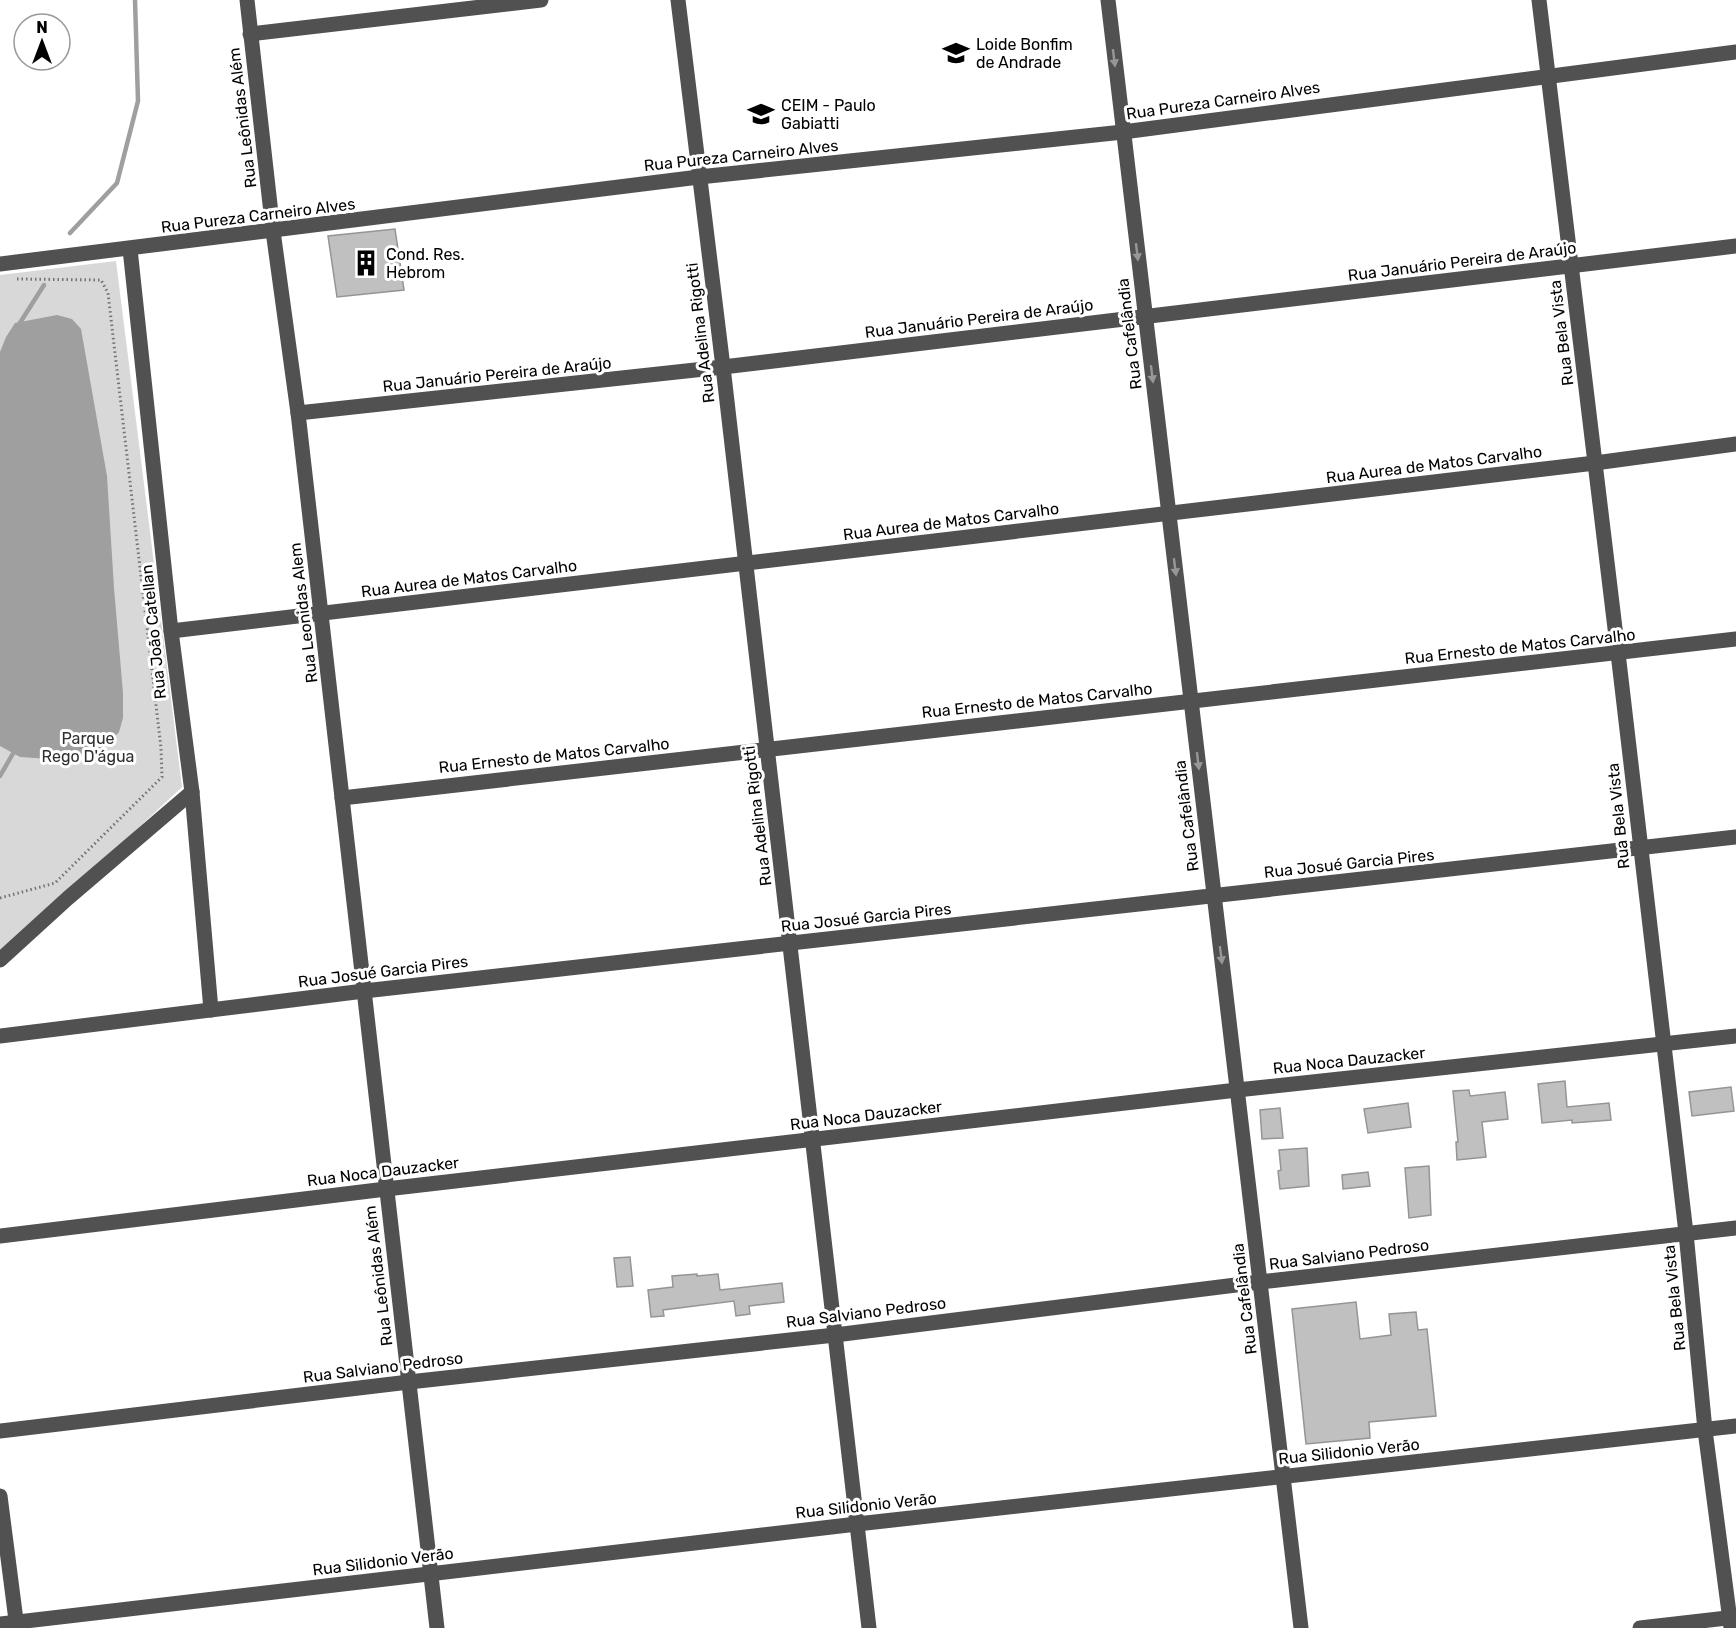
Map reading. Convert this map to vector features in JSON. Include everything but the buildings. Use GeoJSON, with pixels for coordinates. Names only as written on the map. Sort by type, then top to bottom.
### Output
{"type":"FeatureCollection","features":[{"type":"Feature","properties":{"kind":"street","name":"Rua Leônidas Além"},"geometry":{"type":"LineString","coordinates":[[247,0],[273,231]]}},
{"type":"Feature","properties":{"kind":"street"},"geometry":{"type":"LineString","coordinates":[[250,34],[541,0]]}},
{"type":"Feature","properties":{"kind":"street","name":"Rua Adelina Rigotti"},"geometry":{"type":"LineString","coordinates":[[678,0],[746,563],[869,1628]]}},
{"type":"Feature","properties":{"kind":"street","name":"Rua Cafelândia"},"geometry":{"type":"LineString","coordinates":[[1108,0],[1301,1628]]}},
{"type":"Feature","properties":{"kind":"street","name":"Rua Bela Vista"},"geometry":{"type":"LineString","coordinates":[[1539,0],[1686,1233],[1705,1430],[1732,1621]]}},
{"type":"Feature","properties":{"kind":"street","name":"Rua Pureza Carneiro Alves"},"geometry":{"type":"LineString","coordinates":[[0,264],[699,177],[1123,132],[1736,52]]}},
{"type":"Feature","properties":{"kind":"street","name":"Rua Leonidas Alem"},"geometry":{"type":"LineString","coordinates":[[273,231],[298,413],[364,991]]}},
{"type":"Feature","properties":{"kind":"street","name":"Rua Januário Pereira de Araújo"},"geometry":{"type":"LineString","coordinates":[[298,413],[723,367],[1736,246]]}},
{"type":"Feature","properties":{"kind":"street","name":"Rua João Catellan"},"geometry":{"type":"LineString","coordinates":[[130,249],[171,631],[192,792],[211,1010]]}},
{"type":"Feature","properties":{"kind":"street","name":"Rua Aurea de Matos Carvalho"},"geometry":{"type":"LineString","coordinates":[[171,631],[1595,463],[1736,444]]}},
{"type":"Feature","properties":{"kind":"street","name":"Rua Ernesto de Matos Carvalho"},"geometry":{"type":"LineString","coordinates":[[342,798],[1736,639]]}},
{"type":"Feature","properties":{"kind":"street"},"geometry":{"type":"LineString","coordinates":[[0,960],[68,898],[192,792]]}},
{"type":"Feature","properties":{"kind":"street","name":"Rua Josué Garcia Pires"},"geometry":{"type":"LineString","coordinates":[[0,1036],[364,991],[1736,837]]}},
{"type":"Feature","properties":{"kind":"street","name":"Rua Leônidas Além"},"geometry":{"type":"LineString","coordinates":[[364,991],[437,1628]]}},
{"type":"Feature","properties":{"kind":"street","name":"Rua Noca Dauzacker"},"geometry":{"type":"LineString","coordinates":[[0,1236],[1237,1090],[1736,1036]]}},
{"type":"Feature","properties":{"kind":"street","name":"Rua Salviano Pedroso"},"geometry":{"type":"LineString","coordinates":[[0,1431],[1736,1228]]}},
{"type":"Feature","properties":{"kind":"street","name":"Rua Silidonio Verão"},"geometry":{"type":"LineString","coordinates":[[0,1624],[17,1625],[857,1524],[1736,1426]]}},
{"type":"Feature","properties":{"kind":"street"},"geometry":{"type":"LineString","coordinates":[[0,1496],[17,1625]]}},
{"type":"Feature","properties":{"kind":"street"},"geometry":{"type":"LineString","coordinates":[[1640,1628],[1732,1621]]}},
{"type":"Feature","properties":{"kind":"path"},"geometry":{"type":"LineString","coordinates":[[0,898],[55,883],[162,777],[161,748],[108,293],[101,280],[10,279]]}},
{"type":"Feature","properties":{"kind":"green space","name":"Parque Rego D'água"},"geometry":{"type":"Polygon","coordinates":[[[116,261],[182,787],[0,957],[0,275],[116,261]]]}},
{"type":"Feature","properties":{"kind":"shaded area"},"geometry":{"type":"Polygon","coordinates":[[[57,315],[72,319],[81,329],[107,476],[123,718],[119,732],[111,741],[93,753],[49,759],[20,757],[0,746],[0,352],[15,323],[57,315]]]}},
{"type":"Feature","properties":{"kind":"waterway"},"geometry":{"type":"LineString","coordinates":[[70,233],[117,183],[138,101],[135,0]]}},
{"type":"Feature","properties":{"kind":"waterway"},"geometry":{"type":"LineString","coordinates":[[18,326],[44,285]]}},
{"type":"Feature","properties":{"kind":"waterway"},"geometry":{"type":"LineString","coordinates":[[0,776],[15,750]]}},
{"type":"Feature","properties":{"kind":"place","name":"Loide Bonfim de Andrade"},"geometry":{"type":"Point","coordinates":[956,53]}},
{"type":"Feature","properties":{"kind":"place","name":"CEIM - Paulo Gabiatti"},"geometry":{"type":"Point","coordinates":[761,114]}},
{"type":"Feature","properties":{"kind":"place","name":"Cond. Res. Hebrom"},"geometry":{"type":"Point","coordinates":[366,263]}}]}
